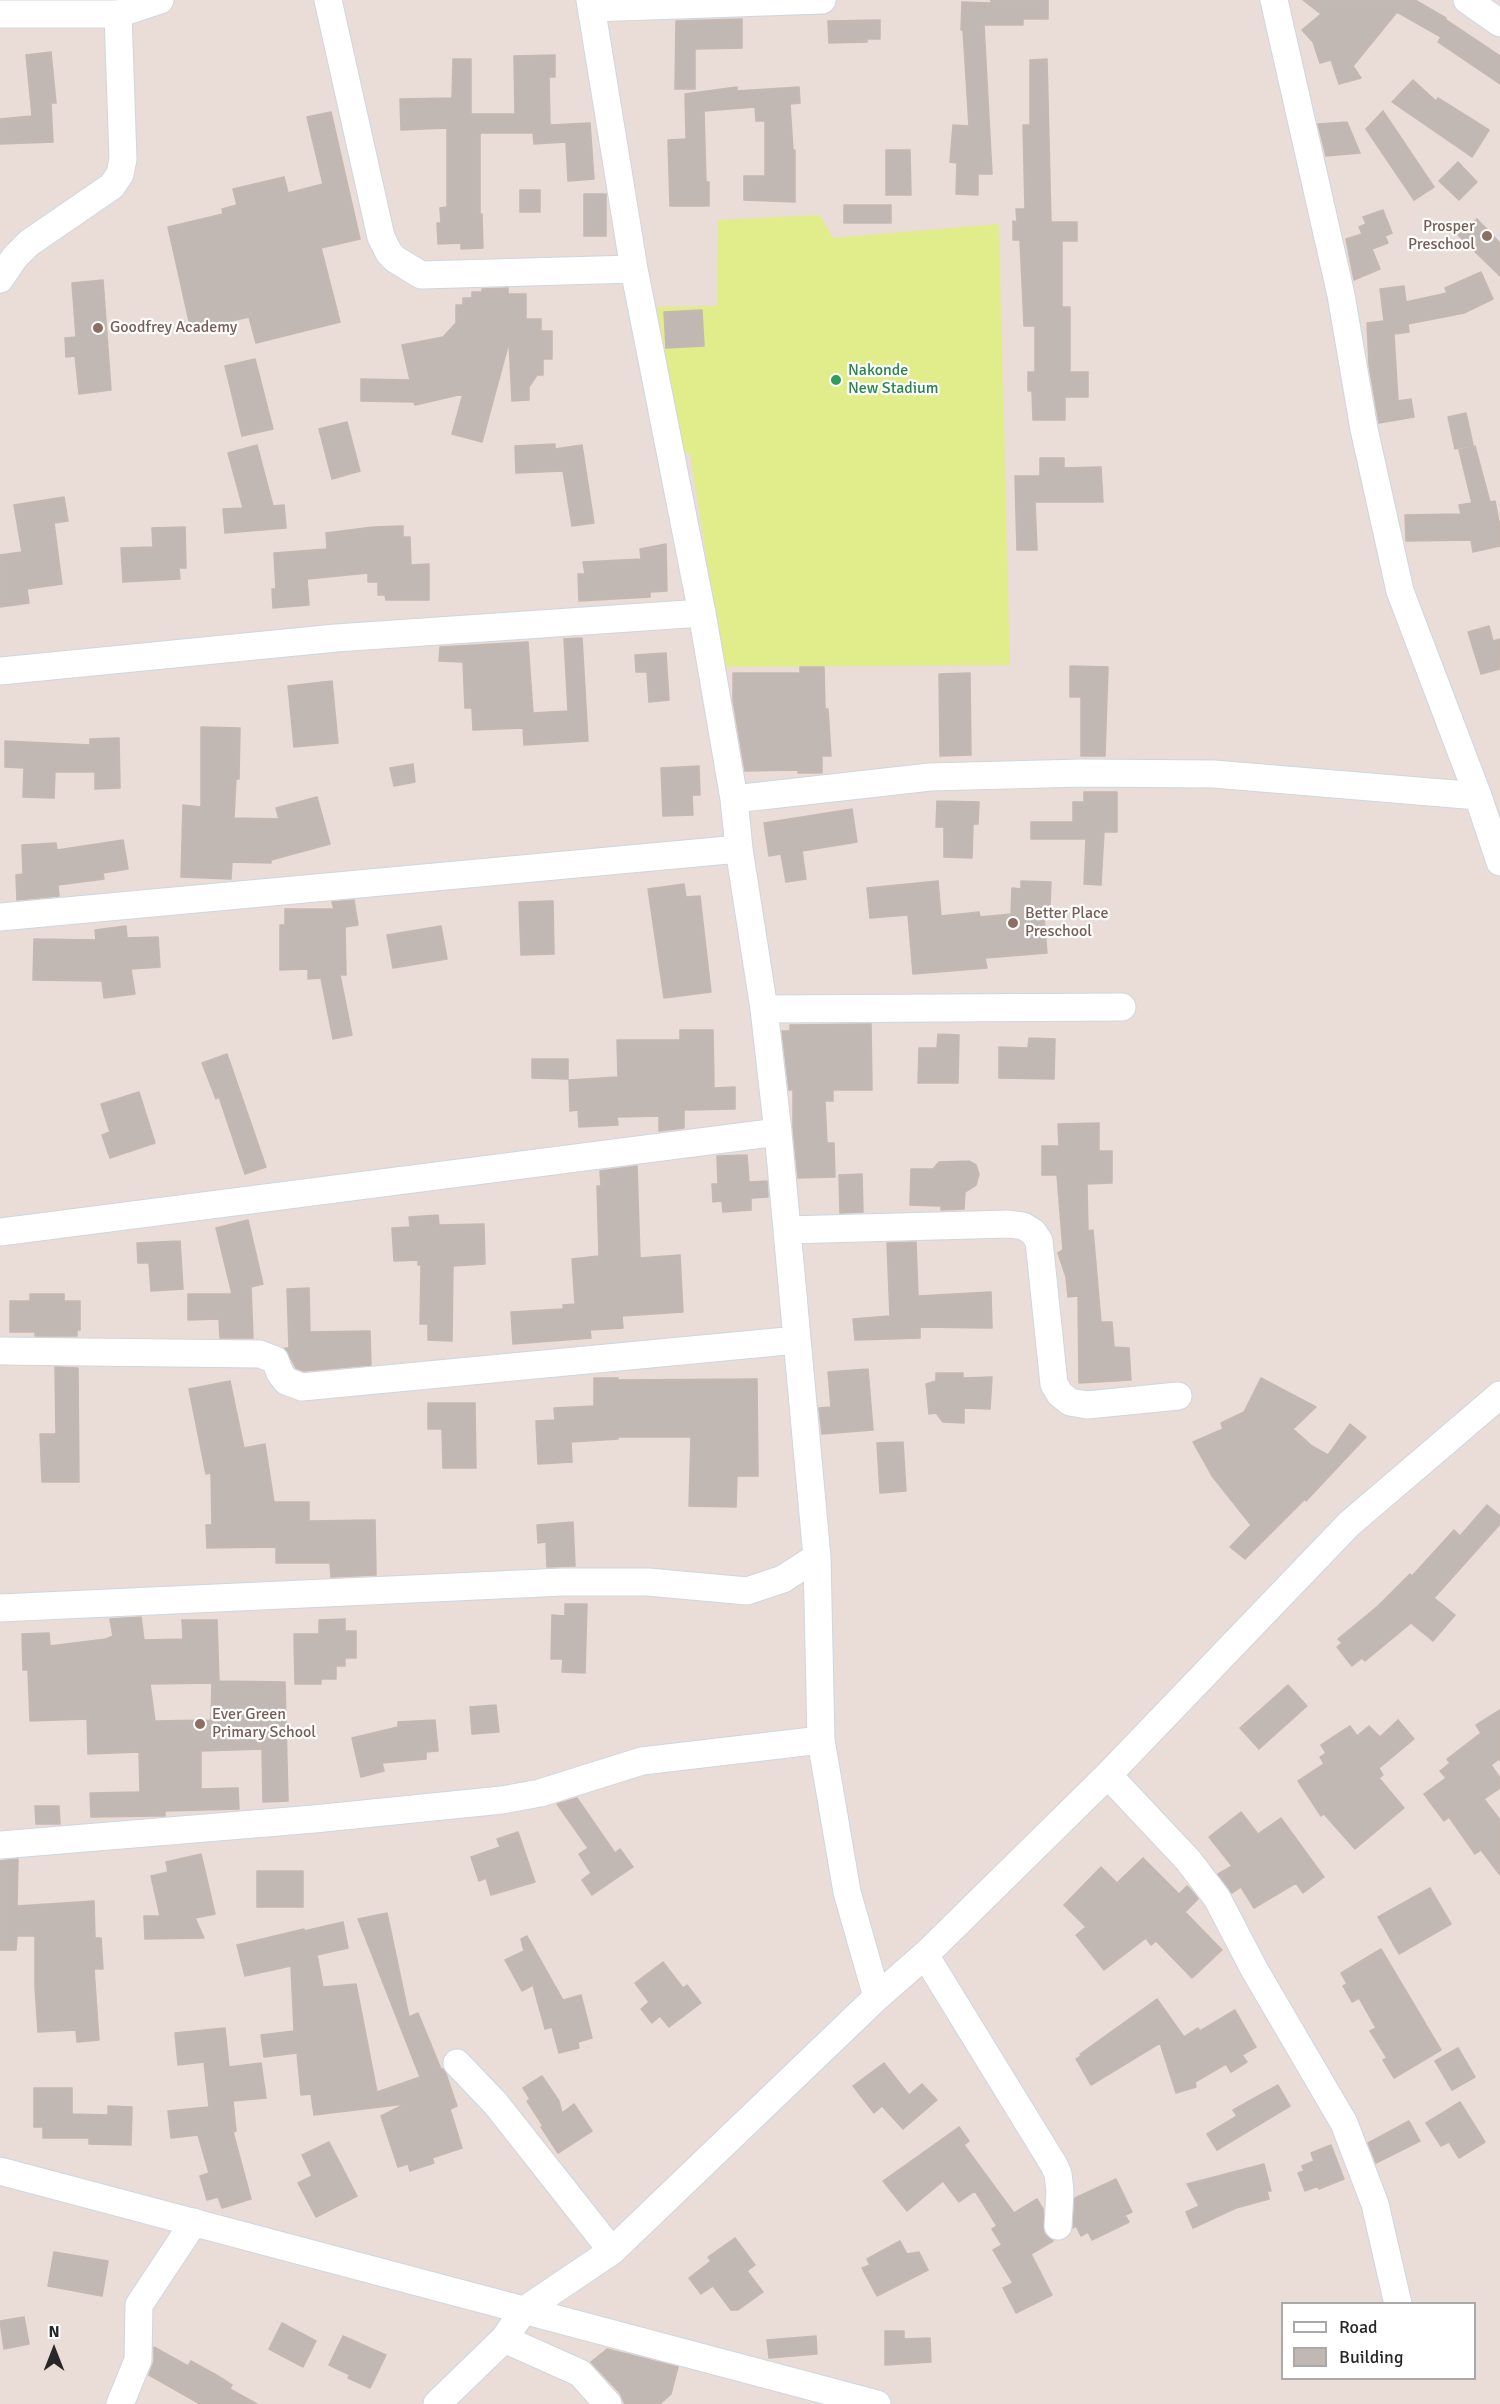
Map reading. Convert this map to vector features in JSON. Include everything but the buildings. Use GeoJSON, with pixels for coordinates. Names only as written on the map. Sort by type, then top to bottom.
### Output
{"type":"FeatureCollection","features":[{"type":"Feature","properties":{"kind":"street"},"geometry":{"type":"LineString","coordinates":[[0,14],[118,14],[160,0]]}},
{"type":"Feature","properties":{"kind":"street"},"geometry":{"type":"LineString","coordinates":[[328,0],[381,237],[389,253],[395,259],[421,275],[634,269]]}},
{"type":"Feature","properties":{"kind":"street"},"geometry":{"type":"LineString","coordinates":[[822,0],[590,4],[634,269],[702,613],[734,799],[739,849],[764,1009],[778,1132],[817,1557],[821,1740],[847,1892],[876,1997]]}},
{"type":"Feature","properties":{"kind":"street"},"geometry":{"type":"LineString","coordinates":[[1274,0],[1341,295],[1364,429],[1400,591],[1478,796],[1500,862]]}},
{"type":"Feature","properties":{"kind":"street"},"geometry":{"type":"LineString","coordinates":[[1467,0],[1500,23]]}},
{"type":"Feature","properties":{"kind":"street"},"geometry":{"type":"LineString","coordinates":[[0,279],[28,243],[112,186],[120,174],[123,159],[118,14]]}},
{"type":"Feature","properties":{"kind":"street"},"geometry":{"type":"LineString","coordinates":[[0,671],[336,638],[702,613]]}},
{"type":"Feature","properties":{"kind":"street"},"geometry":{"type":"LineString","coordinates":[[734,799],[930,777],[1082,773],[1214,774],[1478,796]]}},
{"type":"Feature","properties":{"kind":"street"},"geometry":{"type":"LineString","coordinates":[[0,917],[739,849]]}},
{"type":"Feature","properties":{"kind":"street"},"geometry":{"type":"LineString","coordinates":[[764,1009],[1122,1007]]}},
{"type":"Feature","properties":{"kind":"street"},"geometry":{"type":"LineString","coordinates":[[0,1232],[778,1132]]}},
{"type":"Feature","properties":{"kind":"street"},"geometry":{"type":"LineString","coordinates":[[787,1230],[1009,1224],[1023,1226],[1033,1232],[1039,1241],[1054,1384],[1060,1394],[1070,1402],[1087,1405],[1178,1396]]}},
{"type":"Feature","properties":{"kind":"street"},"geometry":{"type":"LineString","coordinates":[[0,1351],[260,1354],[275,1360],[286,1381],[302,1387],[797,1340]]}},
{"type":"Feature","properties":{"kind":"street"},"geometry":{"type":"LineString","coordinates":[[437,2404],[504,2339],[523,2311],[612,2251],[876,1997],[925,1955],[1108,1775],[1349,1524],[1500,1395]]}},
{"type":"Feature","properties":{"kind":"street"},"geometry":{"type":"LineString","coordinates":[[0,1608],[563,1582],[648,1582],[747,1591],[783,1580],[817,1557]]}},
{"type":"Feature","properties":{"kind":"street"},"geometry":{"type":"LineString","coordinates":[[0,1845],[314,1819],[502,1800],[540,1793],[642,1761],[821,1740]]}},
{"type":"Feature","properties":{"kind":"street"},"geometry":{"type":"LineString","coordinates":[[1108,1775],[1188,1860],[1217,1898],[1254,1969],[1344,2123],[1375,2204],[1398,2302]]}},
{"type":"Feature","properties":{"kind":"street"},"geometry":{"type":"LineString","coordinates":[[925,1955],[1054,2165],[1058,2174],[1060,2192],[1058,2226]]}},
{"type":"Feature","properties":{"kind":"street"},"geometry":{"type":"LineString","coordinates":[[457,2063],[496,2104],[612,2251]]}},
{"type":"Feature","properties":{"kind":"street"},"geometry":{"type":"LineString","coordinates":[[0,2170],[850,2401],[877,2404]]}},
{"type":"Feature","properties":{"kind":"street"},"geometry":{"type":"LineString","coordinates":[[120,2404],[138,2360],[139,2305],[194,2222]]}},
{"type":"Feature","properties":{"kind":"street"},"geometry":{"type":"LineString","coordinates":[[504,2339],[580,2373],[608,2404]]}},
{"type":"Feature","properties":{"kind":"green space","name":"Nakonde New Stadium"},"geometry":{"type":"Polygon","coordinates":[[[820,215],[833,238],[999,224],[1010,665],[724,667],[690,453],[682,454],[657,307],[717,306],[718,220],[820,215]]]}},
{"type":"Feature","properties":{"kind":"place","name":"Prosper Preschool"},"geometry":{"type":"Point","coordinates":[1487,236]}},
{"type":"Feature","properties":{"kind":"place","name":"Goodfrey Academy"},"geometry":{"type":"Point","coordinates":[98,328]}},
{"type":"Feature","properties":{"kind":"place","name":"Nakonde New Stadium"},"geometry":{"type":"Point","coordinates":[836,380]}},
{"type":"Feature","properties":{"kind":"place","name":"Better Place Preschool"},"geometry":{"type":"Point","coordinates":[1013,923]}},
{"type":"Feature","properties":{"kind":"place","name":"Ever Green Primary School"},"geometry":{"type":"Point","coordinates":[200,1724]}}]}
